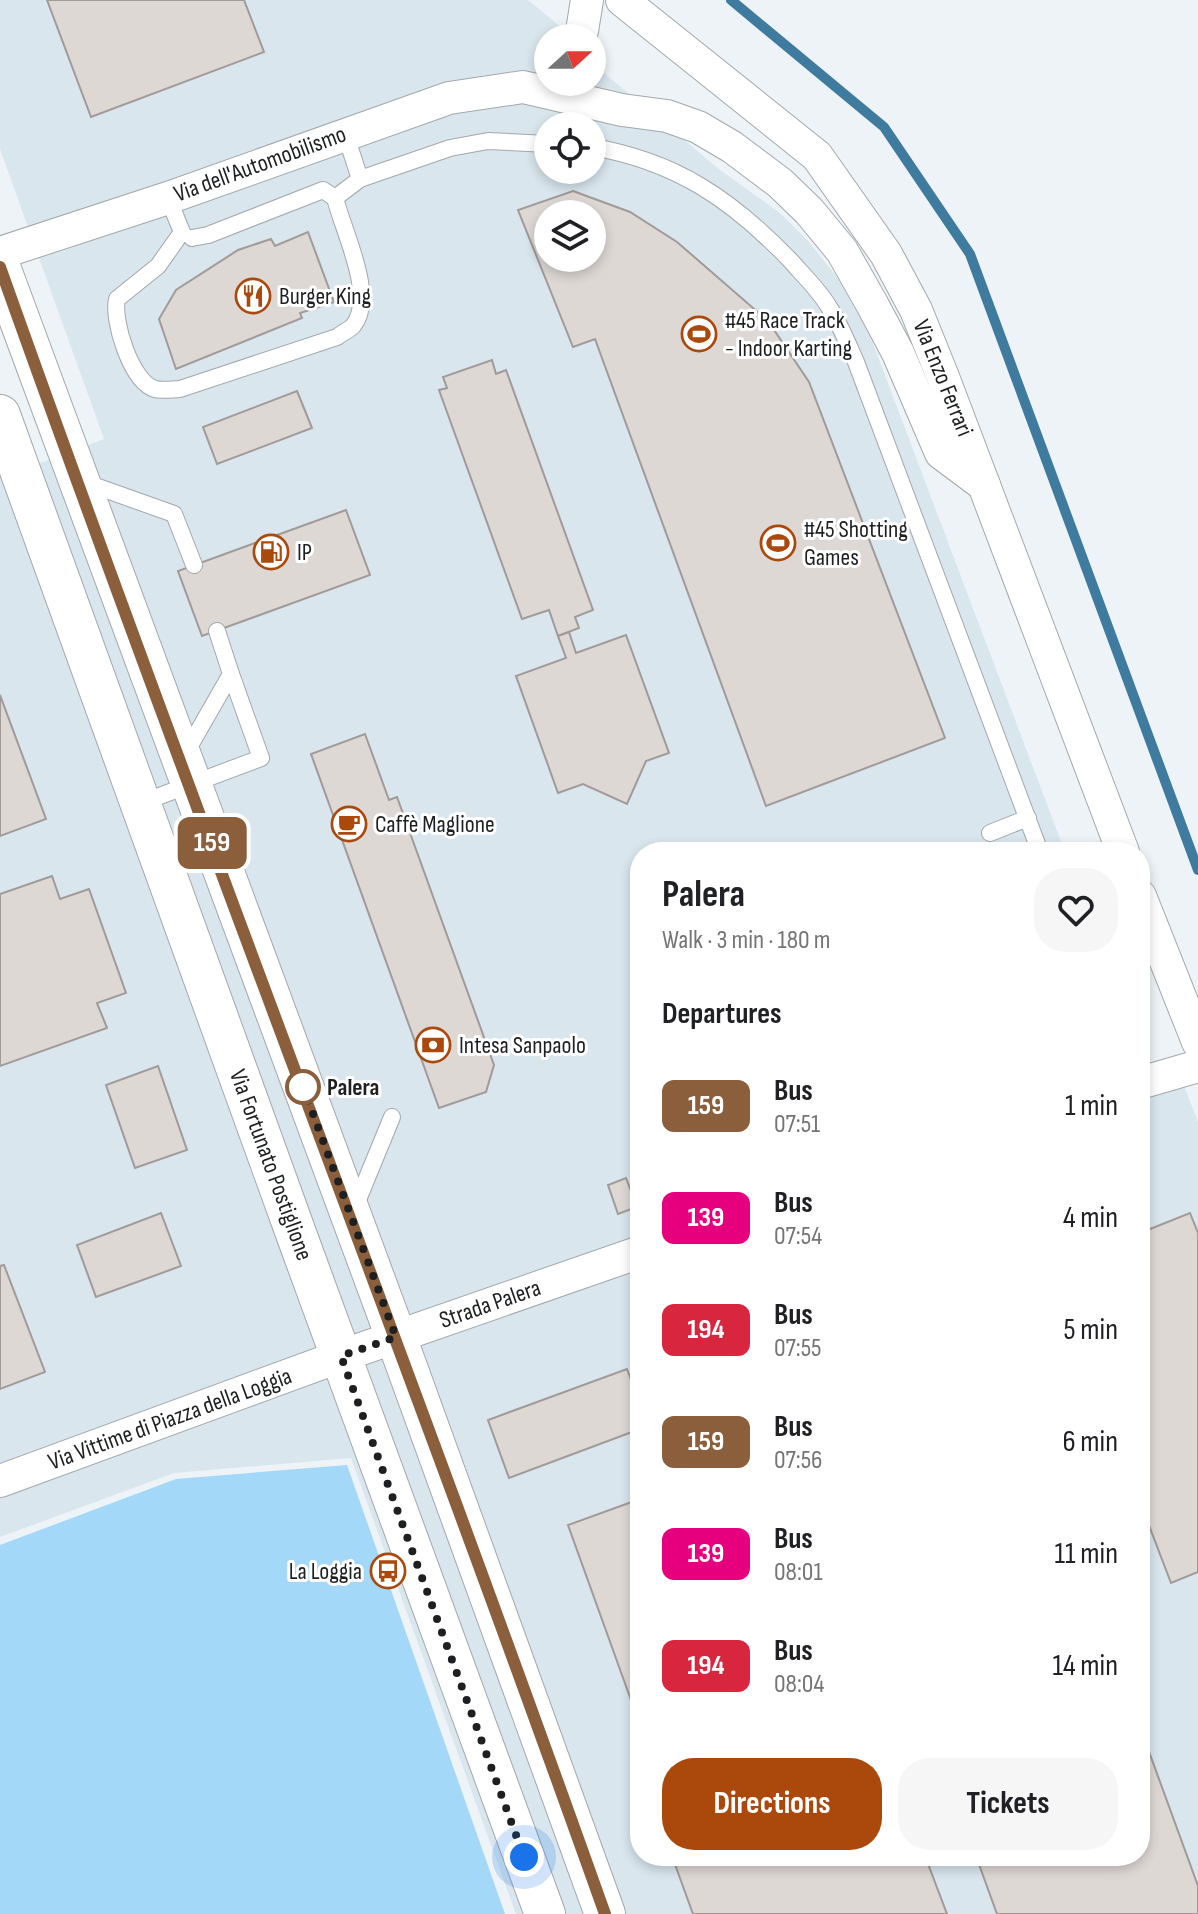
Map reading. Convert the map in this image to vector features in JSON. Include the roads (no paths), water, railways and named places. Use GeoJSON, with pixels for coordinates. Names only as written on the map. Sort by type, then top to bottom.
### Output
{"type":"FeatureCollection","features":[{"type":"Feature","properties":{"kind":"street"},"geometry":{"type":"LineString","coordinates":[[583,24],[587,0]]}},
{"type":"Feature","properties":{"kind":"street","name":"Via Enzo Ferrari"},"geometry":{"type":"LineString","coordinates":[[622,0],[817,156],[886,254],[916,310],[1119,842]]}},
{"type":"Feature","properties":{"kind":"street","name":"Via dell'Automobilismo"},"geometry":{"type":"LineString","coordinates":[[0,253],[168,198],[449,98],[534,78]]}},
{"type":"Feature","properties":{"kind":"street","name":"Via dell'Automobilismo"},"geometry":{"type":"LineString","coordinates":[[584,96],[622,110],[667,116],[698,127],[732,147],[780,183],[809,211],[842,251],[898,353],[941,453],[984,485]]}},
{"type":"Feature","properties":{"kind":"street"},"geometry":{"type":"LineString","coordinates":[[0,267],[396,1337],[605,1914]]}},
{"type":"Feature","properties":{"kind":"street","name":"Via Fortunato Postiglione"},"geometry":{"type":"LineString","coordinates":[[0,415],[545,1914]]}},
{"type":"Feature","properties":{"kind":"street"},"geometry":{"type":"LineString","coordinates":[[1150,925],[1197,1060],[1150,1079]]}},
{"type":"Feature","properties":{"kind":"street","name":"Strada Palera"},"geometry":{"type":"LineString","coordinates":[[341,1356],[630,1255]]}},
{"type":"Feature","properties":{"kind":"street","name":"Via Vittime di Piazza della Loggia"},"geometry":{"type":"LineString","coordinates":[[0,1481],[341,1356]]}},
{"type":"Feature","properties":{"kind":"lane"},"geometry":{"type":"LineString","coordinates":[[345,133],[360,179]]}},
{"type":"Feature","properties":{"kind":"lane"},"geometry":{"type":"LineString","coordinates":[[335,198],[360,179],[450,148],[488,141],[534,143]]}},
{"type":"Feature","properties":{"kind":"lane"},"geometry":{"type":"LineString","coordinates":[[606,149],[651,162],[704,186],[757,226],[830,307],[856,362],[1036,842]]}},
{"type":"Feature","properties":{"kind":"lane"},"geometry":{"type":"LineString","coordinates":[[323,190],[335,198],[363,293],[357,318],[352,327],[337,337],[180,389],[153,389],[136,374],[124,345],[115,307],[117,299],[158,266],[187,235],[208,235],[323,190]]}},
{"type":"Feature","properties":{"kind":"lane"},"geometry":{"type":"LineString","coordinates":[[168,198],[187,235]]}},
{"type":"Feature","properties":{"kind":"lane"},"geometry":{"type":"LineString","coordinates":[[78,480],[174,514],[194,565]]}},
{"type":"Feature","properties":{"kind":"lane"},"geometry":{"type":"LineString","coordinates":[[140,804],[186,773],[261,758],[217,631]]}},
{"type":"Feature","properties":{"kind":"lane"},"geometry":{"type":"LineString","coordinates":[[186,773],[231,674]]}},
{"type":"Feature","properties":{"kind":"lane"},"geometry":{"type":"LineString","coordinates":[[990,833],[1028,818]]}},
{"type":"Feature","properties":{"kind":"lane"},"geometry":{"type":"LineString","coordinates":[[351,1216],[392,1117]]}},
{"type":"Feature","properties":{"kind":"waterway"},"geometry":{"type":"LineString","coordinates":[[731,0],[884,127],[970,254],[1198,870]]}},
{"type":"Feature","properties":{"kind":"place","name":"Burger King"},"geometry":{"type":"Point","coordinates":[253,296]}},
{"type":"Feature","properties":{"kind":"place","name":"#45 Race Track - Indoor Karting"},"geometry":{"type":"Point","coordinates":[699,334]}},
{"type":"Feature","properties":{"kind":"place","name":"#45 Shotting Games"},"geometry":{"type":"Point","coordinates":[778,543]}},
{"type":"Feature","properties":{"kind":"place","name":"IP"},"geometry":{"type":"Point","coordinates":[271,552]}},
{"type":"Feature","properties":{"kind":"place","name":"Caffè Maglione"},"geometry":{"type":"Point","coordinates":[349,824]}},
{"type":"Feature","properties":{"kind":"place","name":"Intesa Sanpaolo"},"geometry":{"type":"Point","coordinates":[433,1045]}},
{"type":"Feature","properties":{"kind":"place","name":"Palera"},"geometry":{"type":"Point","coordinates":[303,1087]}},
{"type":"Feature","properties":{"kind":"place","name":"La Loggia"},"geometry":{"type":"Point","coordinates":[388,1571]}}]}
